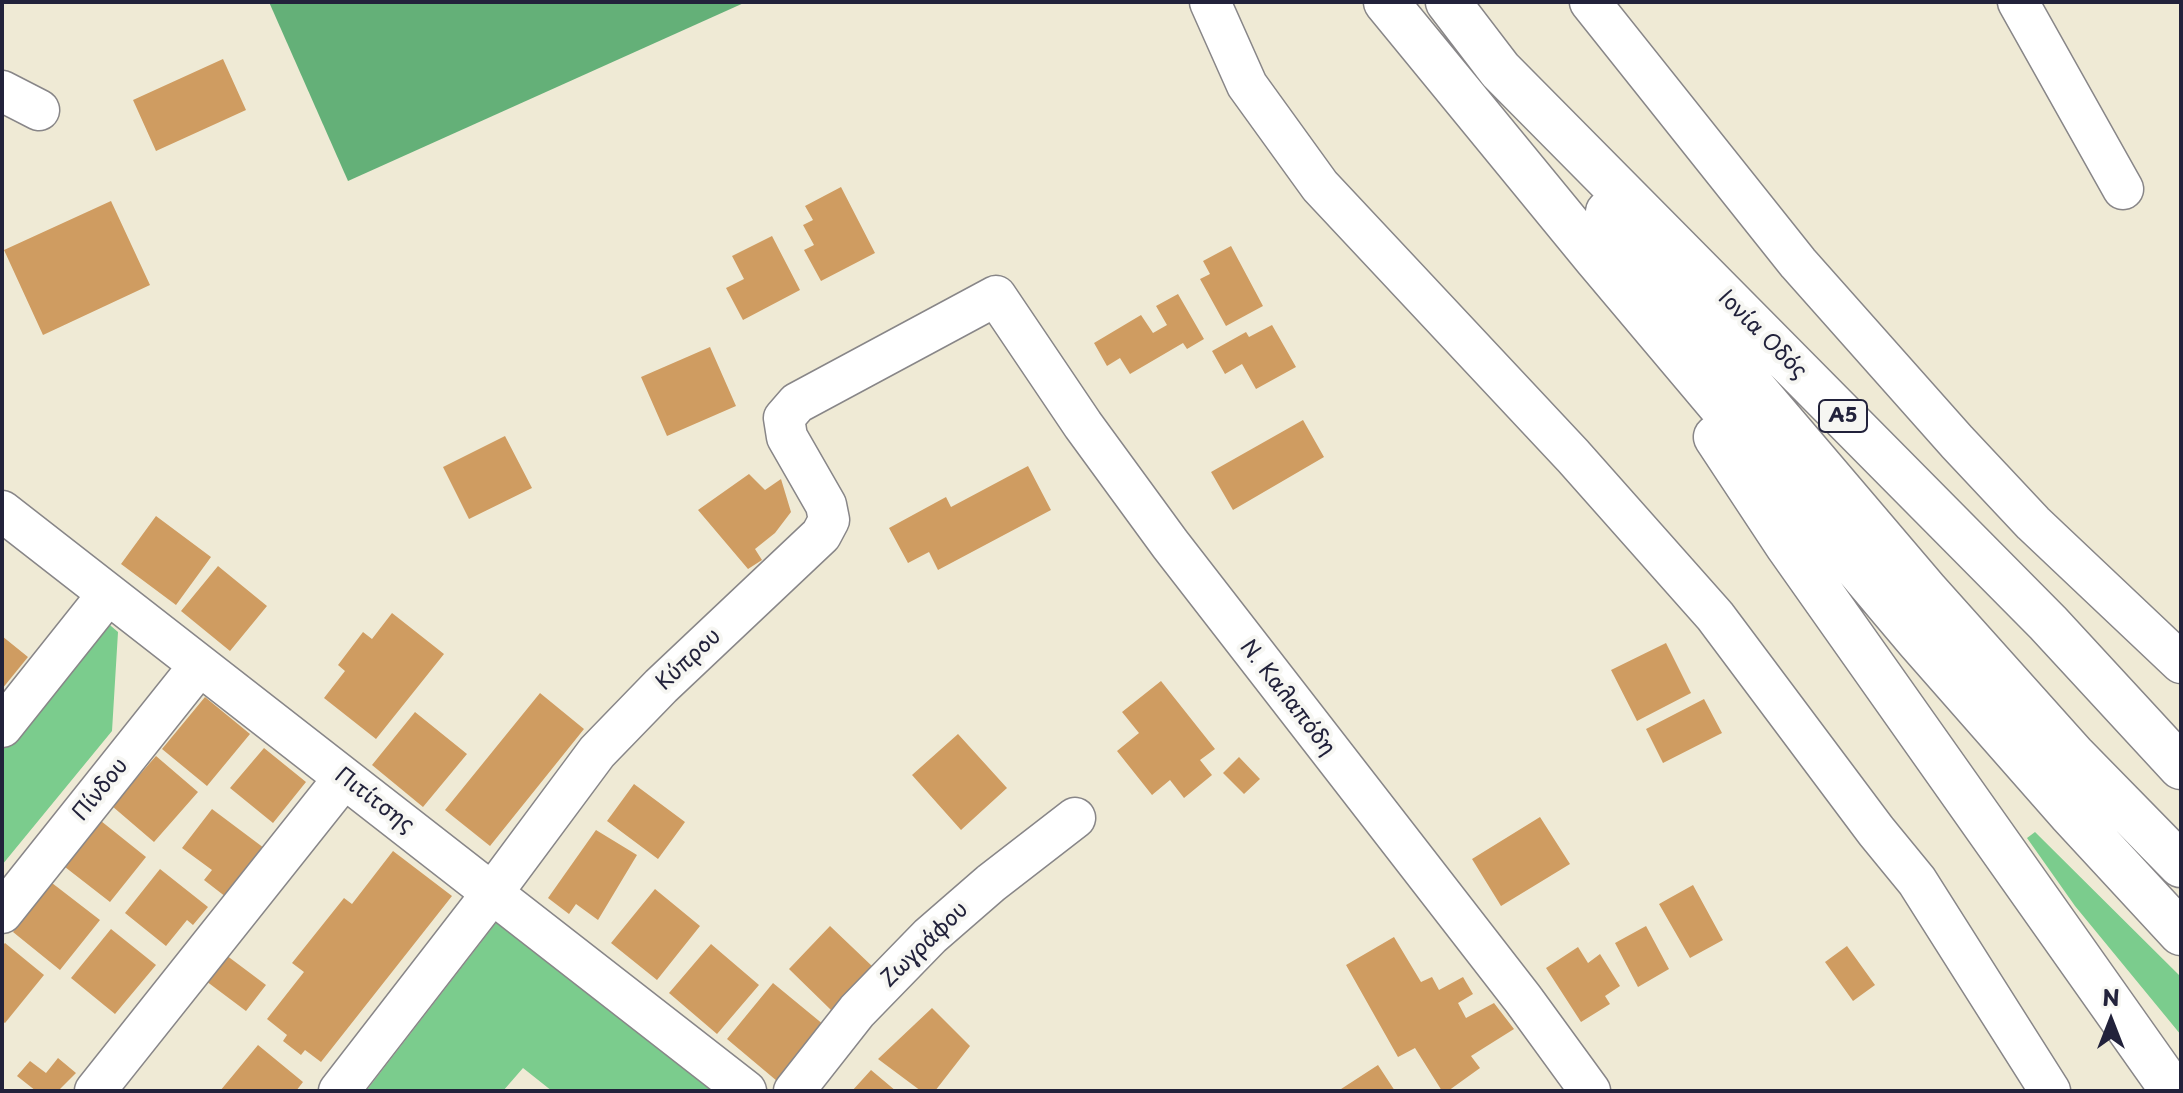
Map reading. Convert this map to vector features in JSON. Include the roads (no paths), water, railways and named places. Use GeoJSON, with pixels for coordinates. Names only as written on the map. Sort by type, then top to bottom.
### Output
{"type":"FeatureCollection","features":[{"type":"Feature","properties":{"kind":"highway"},"geometry":{"type":"LineString","coordinates":[[1386,2],[1596,258],[1928,651],[2070,813],[2181,933]]}},
{"type":"Feature","properties":{"kind":"highway","name":"Ιονία Οδός"},"geometry":{"type":"LineString","coordinates":[[1448,2],[1500,70],[2048,623],[2181,767]]}},
{"type":"Feature","properties":{"kind":"highway"},"geometry":{"type":"LineString","coordinates":[[1500,70],[1641,256],[1927,592],[2073,755],[2181,865]]}},
{"type":"Feature","properties":{"kind":"highway"},"geometry":{"type":"LineString","coordinates":[[1596,258],[1788,546],[2173,1091]]}},
{"type":"Feature","properties":{"kind":"highway"},"geometry":{"type":"LineString","coordinates":[[2048,623],[2181,734]]}},
{"type":"Feature","properties":{"kind":"street"},"geometry":{"type":"LineString","coordinates":[[1210,2],[1247,85],[1320,186],[1573,456],[1715,616],[1917,881],[2050,1091]]}},
{"type":"Feature","properties":{"kind":"street"},"geometry":{"type":"LineString","coordinates":[[1590,2],[1798,263],[1957,442],[2033,523],[2181,663]]}},
{"type":"Feature","properties":{"kind":"street"},"geometry":{"type":"LineString","coordinates":[[2018,2],[2123,189]]}},
{"type":"Feature","properties":{"kind":"street"},"geometry":{"type":"LineString","coordinates":[[2,91],[39,110]]}},
{"type":"Feature","properties":{"kind":"street","name":"Κύπρου"},"geometry":{"type":"LineString","coordinates":[[339,1091],[615,732],[821,535],[829,520],[826,505],[787,437],[784,418],[797,403],[996,296]]}},
{"type":"Feature","properties":{"kind":"street","name":"Ν. Καλαπόδη"},"geometry":{"type":"LineString","coordinates":[[996,296],[1083,425],[1218,607],[1523,999],[1590,1091]]}},
{"type":"Feature","properties":{"kind":"street","name":"Πιτίτσης"},"geometry":{"type":"LineString","coordinates":[[2,511],[746,1091]]}},
{"type":"Feature","properties":{"kind":"street"},"geometry":{"type":"LineString","coordinates":[[2,727],[108,594]]}},
{"type":"Feature","properties":{"kind":"street","name":"Πίνδου"},"geometry":{"type":"LineString","coordinates":[[2,913],[199,666]]}},
{"type":"Feature","properties":{"kind":"street"},"geometry":{"type":"LineString","coordinates":[[95,1091],[344,778]]}},
{"type":"Feature","properties":{"kind":"street","name":"Ζωγράφου"},"geometry":{"type":"LineString","coordinates":[[794,1091],[857,1011],[930,936],[991,883],[1075,818]]}}]}
